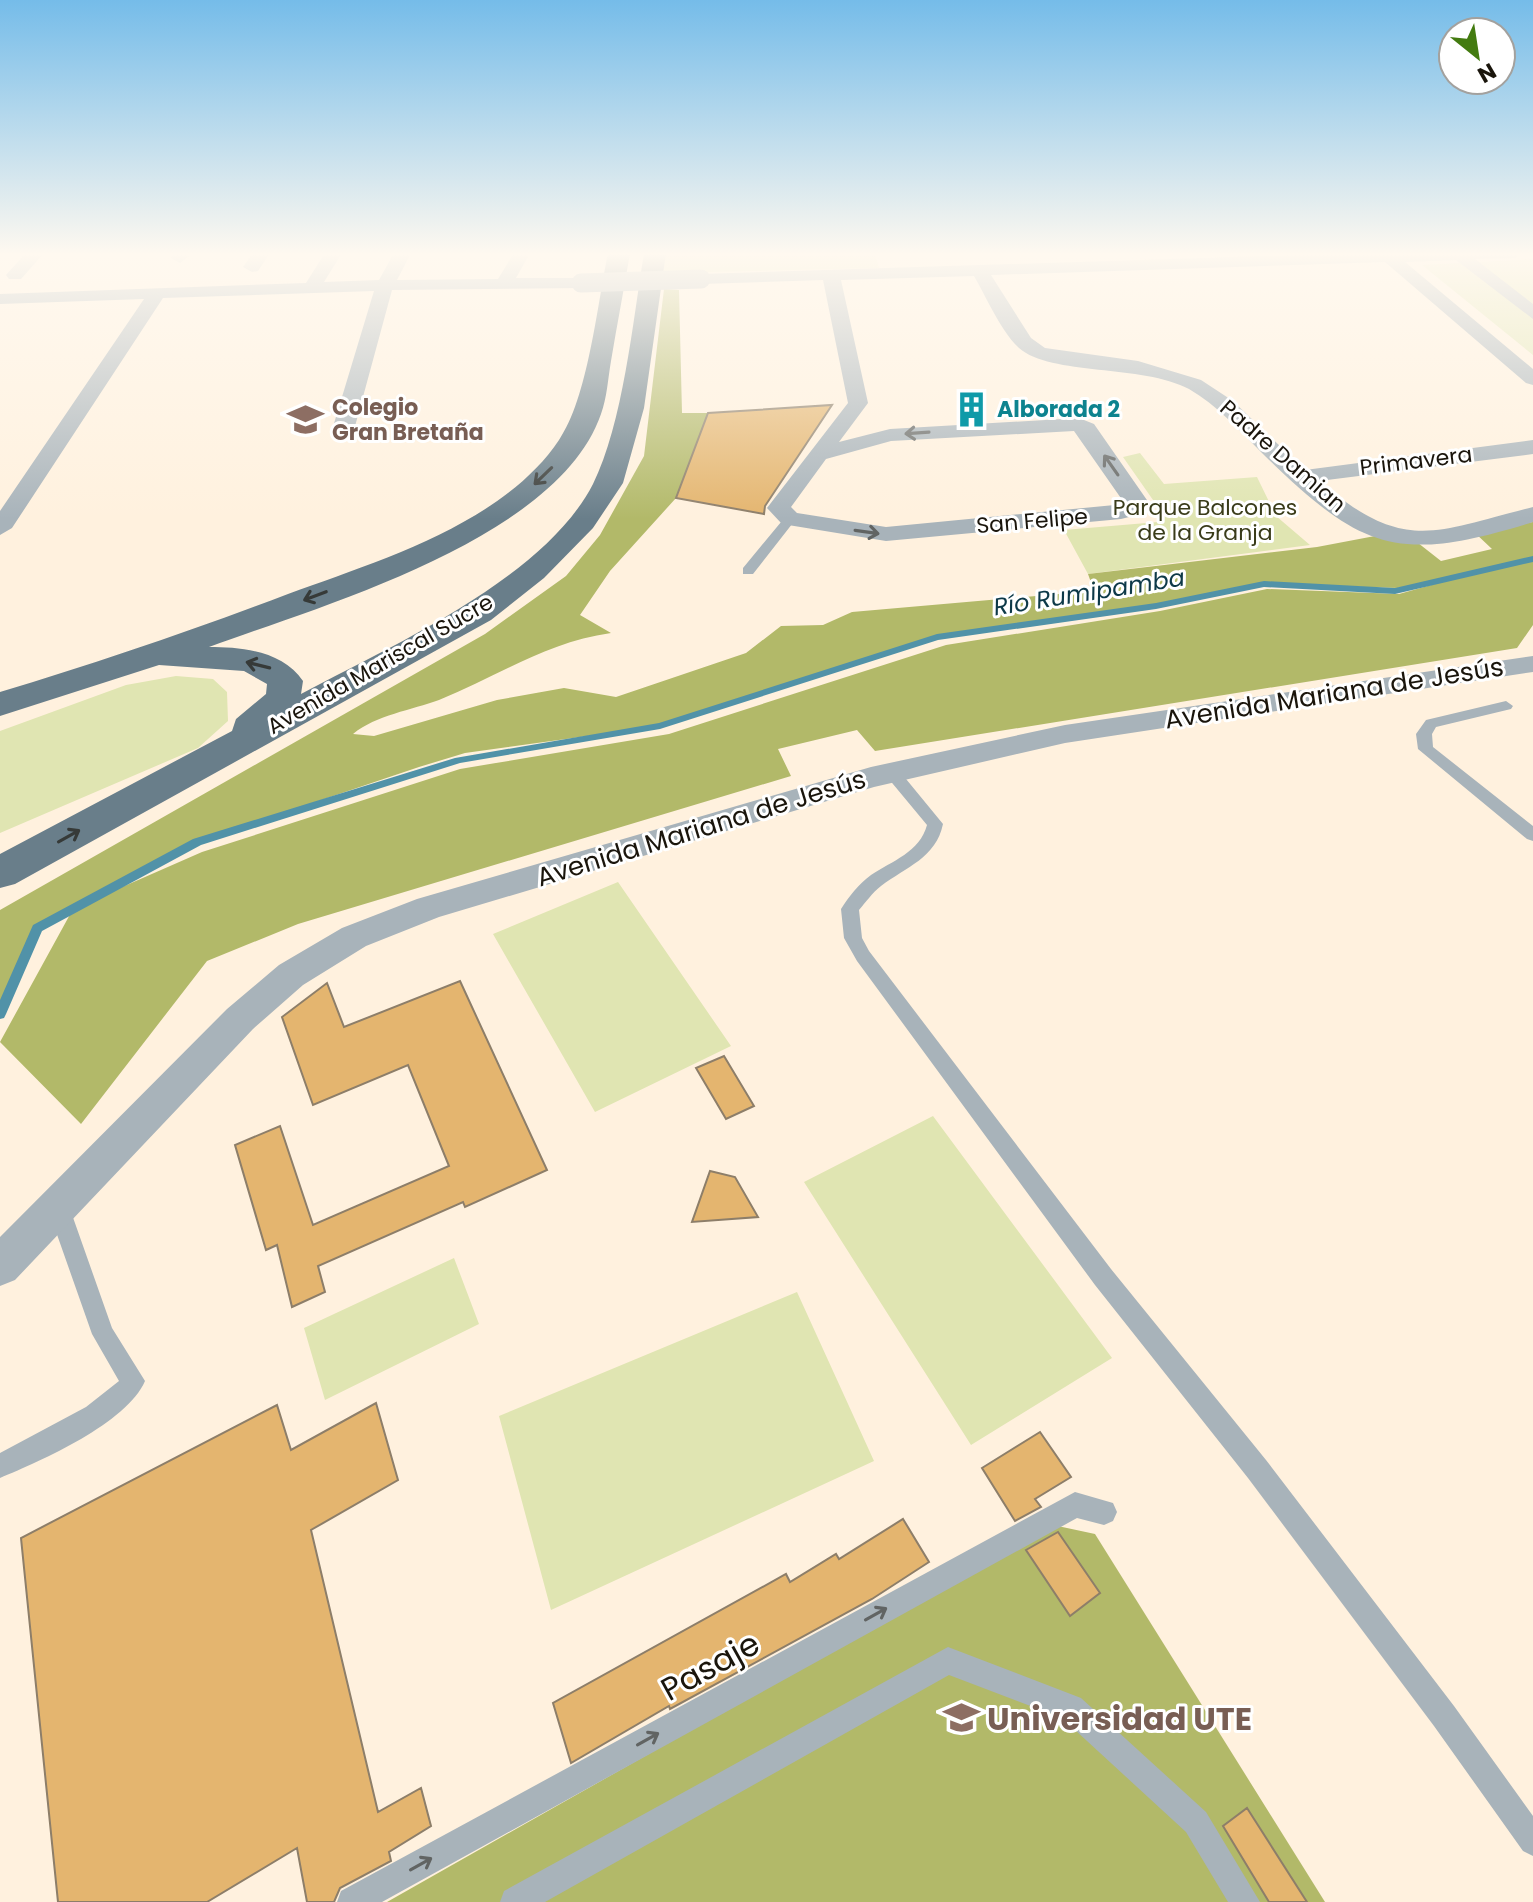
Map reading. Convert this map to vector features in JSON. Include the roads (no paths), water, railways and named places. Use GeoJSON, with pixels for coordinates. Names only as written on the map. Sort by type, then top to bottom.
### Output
{"type":"FeatureCollection","features":[{"type":"Feature","properties":{"kind":"main road"},"geometry":{"type":"LineString","coordinates":[[0,704],[150,656],[404,562],[464,532],[537,483],[577,437],[588,413],[602,342]]}},
{"type":"Feature","properties":{"kind":"main road","name":"Avenida Mariscal Sucre"},"geometry":{"type":"LineString","coordinates":[[6,869],[479,613],[533,571],[582,522],[608,483],[631,408],[641,342]]}},
{"type":"Feature","properties":{"kind":"main road"},"geometry":{"type":"LineString","coordinates":[[464,532],[501,525],[530,531],[545,547],[544,556],[533,571]]}},
{"type":"Feature","properties":{"kind":"main road"},"geometry":{"type":"LineString","coordinates":[[150,656],[241,661],[278,672],[285,681],[283,698],[220,754]]}},
{"type":"Feature","properties":{"kind":"street"},"geometry":{"type":"LineString","coordinates":[[0,528],[125,342]]}},
{"type":"Feature","properties":{"kind":"street"},"geometry":{"type":"LineString","coordinates":[[343,430],[369,342]]}},
{"type":"Feature","properties":{"kind":"street"},"geometry":{"type":"LineString","coordinates":[[790,519],[779,508],[858,403],[845,342]]}},
{"type":"Feature","properties":{"kind":"street","name":"Padre Damian"},"geometry":{"type":"LineString","coordinates":[[1024,342],[1039,353],[1162,372],[1190,382],[1243,422],[1300,477],[1368,527],[1390,536],[1427,537],[1533,514]]}},
{"type":"Feature","properties":{"kind":"street"},"geometry":{"type":"LineString","coordinates":[[1489,342],[1533,379]]}},
{"type":"Feature","properties":{"kind":"street","name":"San Felipe"},"geometry":{"type":"LineString","coordinates":[[790,519],[886,534],[1121,512],[1133,509],[1137,503],[1086,429],[1079,424],[890,435],[819,454]]}},
{"type":"Feature","properties":{"kind":"street","name":"Primavera"},"geometry":{"type":"LineString","coordinates":[[1300,477],[1533,447]]}},
{"type":"Feature","properties":{"kind":"street","name":"Avenida Mariana de Jesús"},"geometry":{"type":"LineString","coordinates":[[0,1266],[59,1209],[240,1019],[291,975],[354,937],[429,908],[891,772],[1065,734],[1525,662]]}},
{"type":"Feature","properties":{"kind":"lane"},"geometry":{"type":"LineString","coordinates":[[748,571],[790,519]]}},
{"type":"Feature","properties":{"kind":"lane"},"geometry":{"type":"LineString","coordinates":[[1506,706],[1431,723],[1424,734],[1426,749],[1533,835]]}},
{"type":"Feature","properties":{"kind":"lane"},"geometry":{"type":"LineString","coordinates":[[891,772],[935,824],[934,837],[920,852],[873,882],[850,909],[853,938],[863,956],[1103,1277],[1257,1469],[1444,1716],[1533,1841]]}},
{"type":"Feature","properties":{"kind":"lane"},"geometry":{"type":"LineString","coordinates":[[0,1466],[114,1401],[131,1388],[133,1381],[103,1334],[59,1209]]}},
{"type":"Feature","properties":{"kind":"lane","name":"Pasaje"},"geometry":{"type":"LineString","coordinates":[[352,1902],[1075,1505],[1104,1512]]}},
{"type":"Feature","properties":{"kind":"lane"},"geometry":{"type":"LineString","coordinates":[[515,1902],[948,1661],[1071,1708],[1196,1822],[1245,1902]]}},
{"type":"Feature","properties":{"kind":"waterway","name":"Río Rumipamba"},"geometry":{"type":"LineString","coordinates":[[0,1014],[37,928],[197,842],[459,760],[660,726],[937,637],[1156,606],[1264,584],[1395,591],[1533,559]]}},
{"type":"Feature","properties":{"kind":"place","name":"Alborada 2"},"geometry":{"type":"Point","coordinates":[971,409]}},
{"type":"Feature","properties":{"kind":"place","name":"Colegio Gran Bretaña"},"geometry":{"type":"Point","coordinates":[306,420]}},
{"type":"Feature","properties":{"kind":"place","name":"Universidad UTE"},"geometry":{"type":"Point","coordinates":[961,1718]}},
{"type":"Feature","properties":{"kind":"park label","name":"Parque Balcones de la Granja"},"geometry":{"type":"Point","coordinates":[1205,520]}}]}
